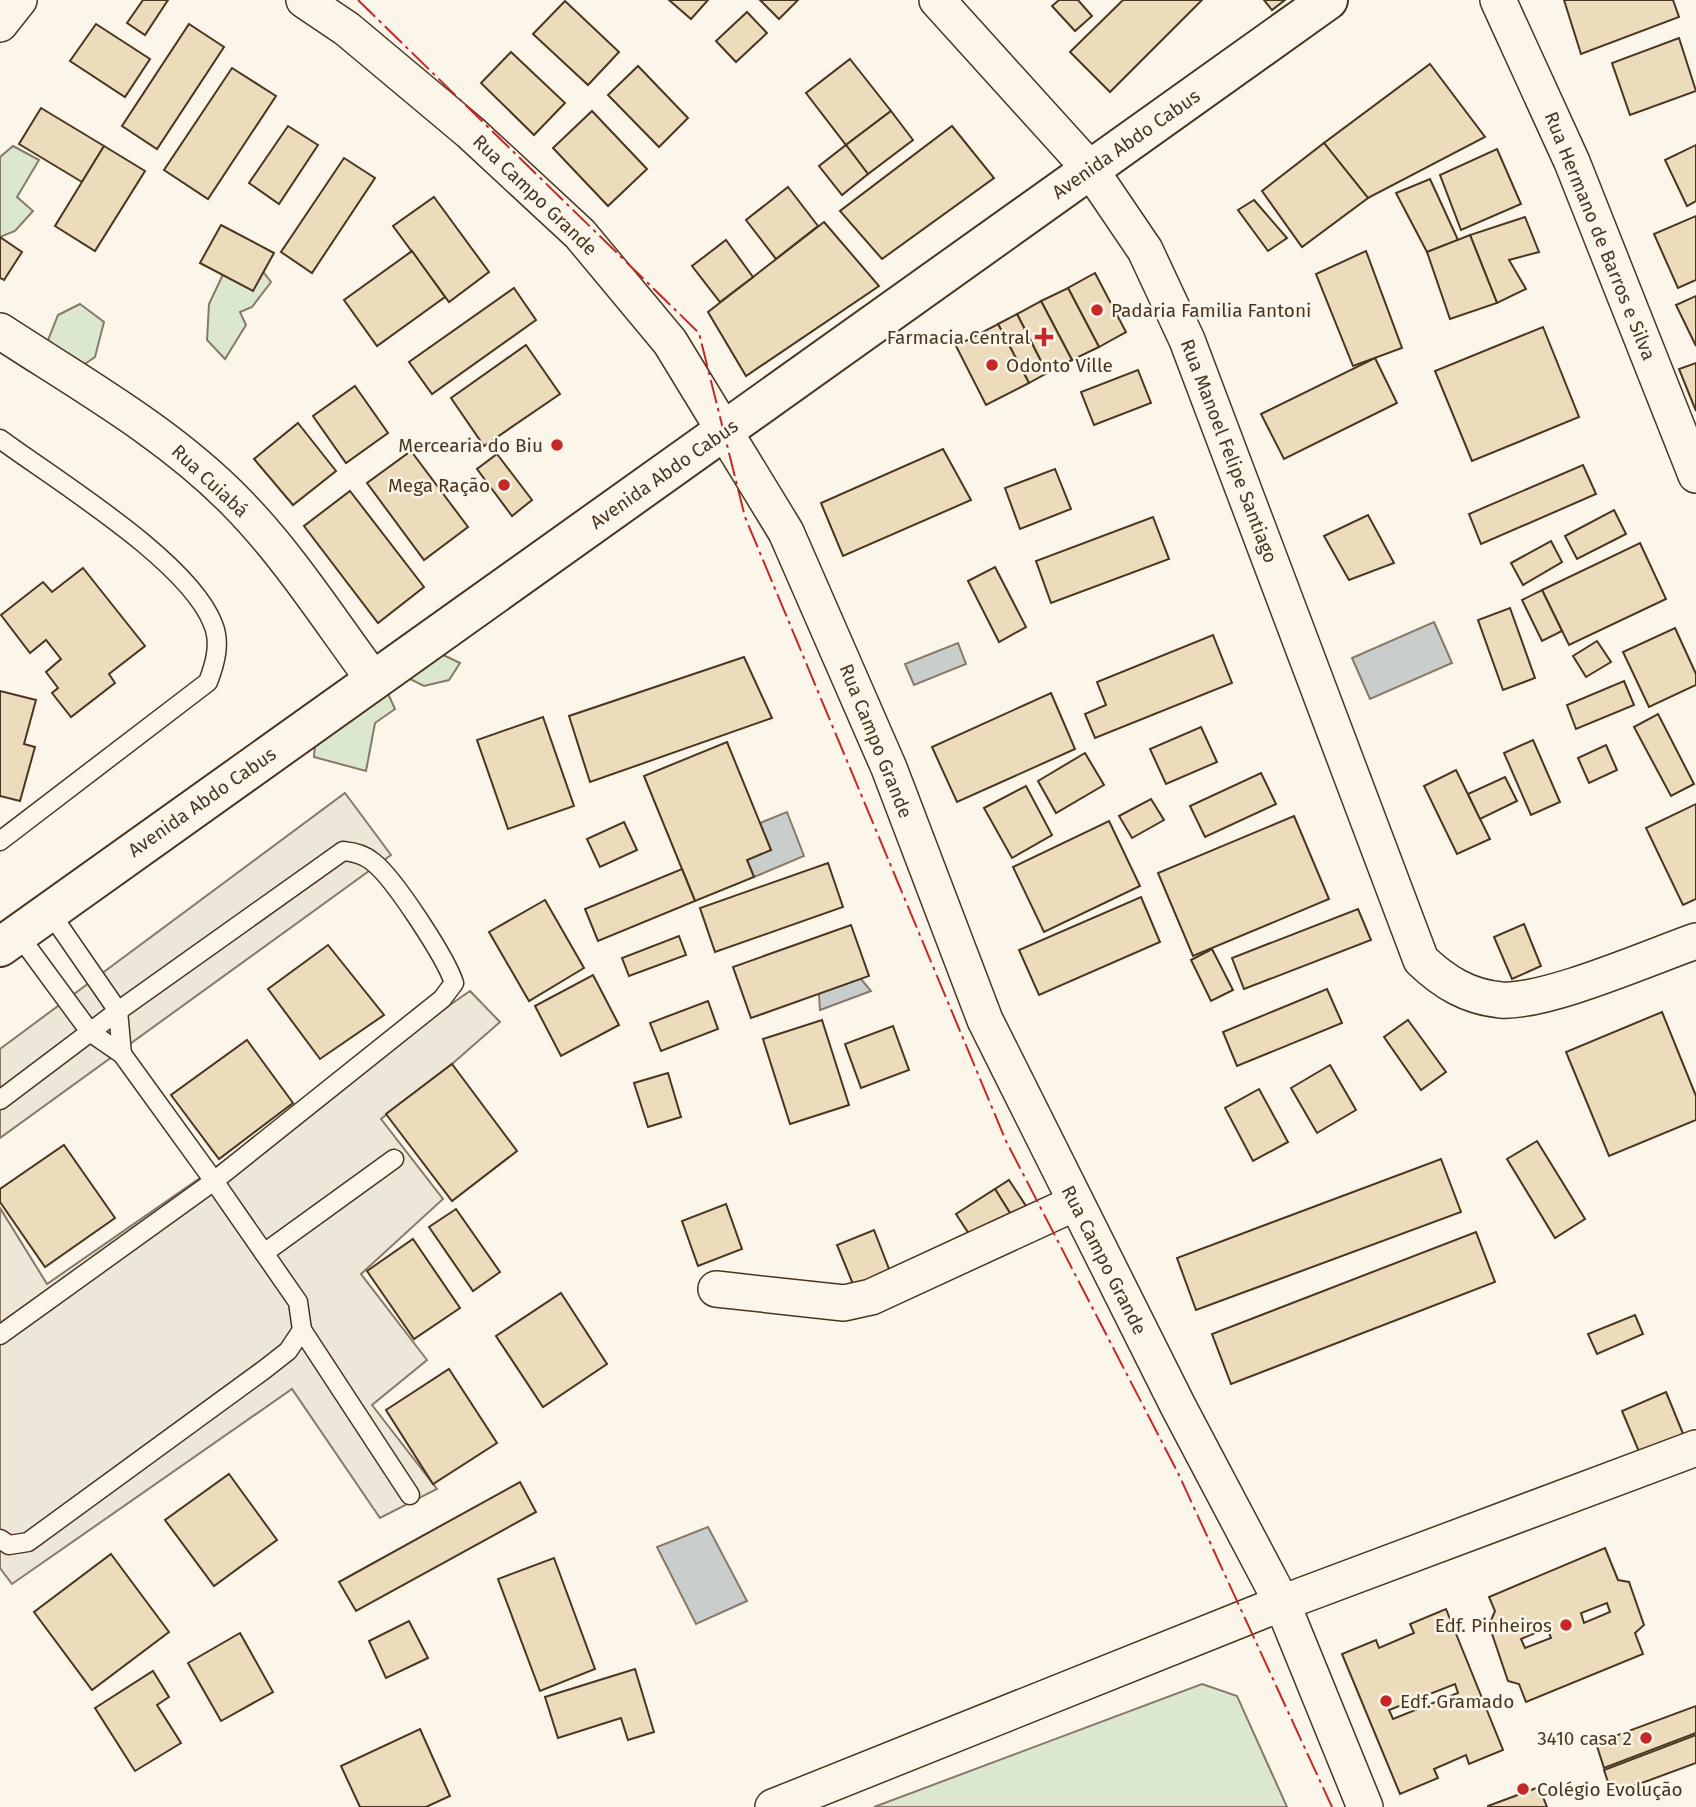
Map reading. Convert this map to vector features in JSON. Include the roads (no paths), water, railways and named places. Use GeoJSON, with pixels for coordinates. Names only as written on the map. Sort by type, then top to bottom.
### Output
{"type":"FeatureCollection","features":[{"type":"Feature","properties":{"kind":"main road","name":"Avenida Abdo Cabus"},"geometry":{"type":"LineString","coordinates":[[9,940],[1328,0]]}},
{"type":"Feature","properties":{"kind":"street"},"geometry":{"type":"LineString","coordinates":[[0,24],[19,0]]}},
{"type":"Feature","properties":{"kind":"street","name":"Rua Campo Grande"},"geometry":{"type":"LineString","coordinates":[[304,0],[347,29],[470,132],[580,234],[670,342],[786,532],[889,768],[985,1020],[1075,1203],[1282,1603],[1365,1807]]}},
{"type":"Feature","properties":{"kind":"street","name":"Rua Manoel Felipe Santiago"},"geometry":{"type":"LineString","coordinates":[[937,0],[1090,169],[1145,250],[1187,340],[1421,960],[1442,980],[1462,991],[1502,1000],[1553,992],[1696,941]]}},
{"type":"Feature","properties":{"kind":"street","name":"Rua Hermano de Barros e Silva"},"geometry":{"type":"LineString","coordinates":[[1498,0],[1572,162],[1696,475]]}},
{"type":"Feature","properties":{"kind":"street","name":"Rua Cuiabá"},"geometry":{"type":"LineString","coordinates":[[0,331],[167,442],[237,503],[296,573],[374,680]]}},
{"type":"Feature","properties":{"kind":"street"},"geometry":{"type":"LineString","coordinates":[[716,1289],[823,1302],[844,1303],[871,1297],[1075,1203]]}},
{"type":"Feature","properties":{"kind":"street"},"geometry":{"type":"LineString","coordinates":[[772,1807],[1282,1603],[1693,1455]]}},
{"type":"Feature","properties":{"kind":"lane"},"geometry":{"type":"LineString","coordinates":[[0,439],[159,557],[201,601],[214,626],[217,646],[208,682],[0,841]]}},
{"type":"Feature","properties":{"kind":"lane"},"geometry":{"type":"LineString","coordinates":[[0,1100],[118,1011],[343,850],[358,853],[375,862],[449,965],[454,983],[442,999],[214,1181],[0,1335]]}},
{"type":"Feature","properties":{"kind":"lane"},"geometry":{"type":"LineString","coordinates":[[49,911],[118,1011],[122,1054]]}},
{"type":"Feature","properties":{"kind":"lane"},"geometry":{"type":"LineString","coordinates":[[9,940],[90,1032],[122,1054],[214,1181],[298,1302],[302,1330],[410,1495]]}},
{"type":"Feature","properties":{"kind":"lane"},"geometry":{"type":"LineString","coordinates":[[264,1253],[394,1159]]}},
{"type":"Feature","properties":{"kind":"lane"},"geometry":{"type":"LineString","coordinates":[[0,1539],[9,1545],[28,1542],[265,1369],[288,1351],[302,1330]]}},
{"type":"Feature","properties":{"kind":"place","name":"Padaria Familia Fantoni"},"geometry":{"type":"Point","coordinates":[1097,310]}},
{"type":"Feature","properties":{"kind":"place","name":"Farmacia Central"},"geometry":{"type":"Point","coordinates":[1044,337]}},
{"type":"Feature","properties":{"kind":"place","name":"Odonto Ville"},"geometry":{"type":"Point","coordinates":[992,365]}},
{"type":"Feature","properties":{"kind":"place","name":"Mercearia do Biu"},"geometry":{"type":"Point","coordinates":[557,445]}},
{"type":"Feature","properties":{"kind":"place","name":"Mega Ração"},"geometry":{"type":"Point","coordinates":[504,485]}},
{"type":"Feature","properties":{"kind":"place","name":"Edf. Pinheiros"},"geometry":{"type":"Point","coordinates":[1566,1625]}},
{"type":"Feature","properties":{"kind":"place","name":"Edf. Gramado"},"geometry":{"type":"Point","coordinates":[1386,1701]}},
{"type":"Feature","properties":{"kind":"place","name":"3410 casa 2"},"geometry":{"type":"Point","coordinates":[1646,1738]}},
{"type":"Feature","properties":{"kind":"place","name":"Colégio Evolução"},"geometry":{"type":"Point","coordinates":[1523,1789]}}]}
